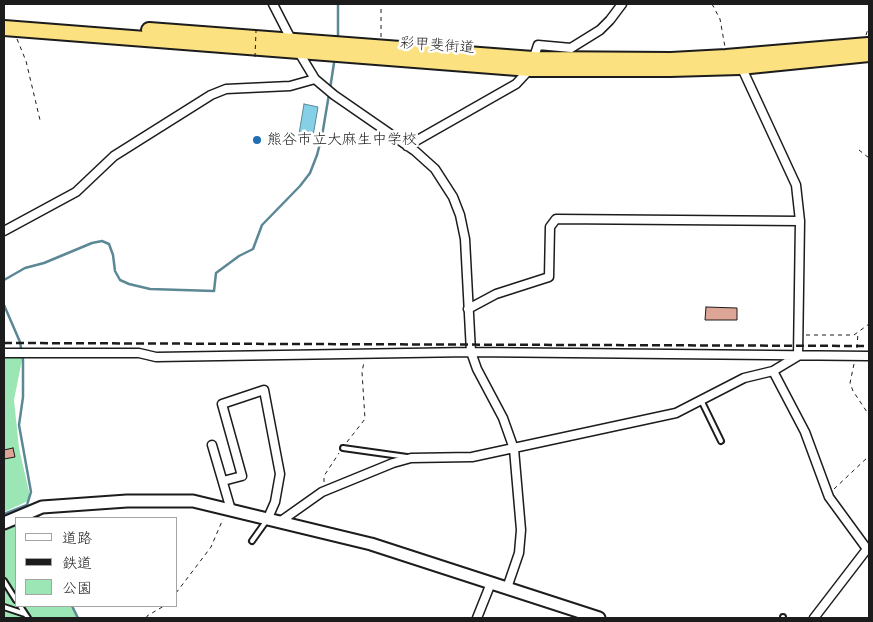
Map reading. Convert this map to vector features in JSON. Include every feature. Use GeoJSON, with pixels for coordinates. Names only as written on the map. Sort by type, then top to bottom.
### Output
{"type":"FeatureCollection","features":[{"type":"Feature","properties":{"kind":"highway","name":"彩甲斐街道"},"geometry":{"type":"LineString","coordinates":[[4,18],[295,47],[382,48],[531,64]]}},
{"type":"Feature","properties":{"kind":"highway","name":"彩甲斐街道"},"geometry":{"type":"LineString","coordinates":[[4,28],[531,64],[670,69],[869,45]]}},
{"type":"Feature","properties":{"kind":"highway","name":"彩甲斐街道"},"geometry":{"type":"LineString","coordinates":[[735,60],[869,54]]}},
{"type":"Feature","properties":{"kind":"street"},"geometry":{"type":"LineString","coordinates":[[273,4],[295,47],[315,79],[334,95],[407,146],[435,169],[460,215],[465,239],[471,352],[477,369],[503,418],[514,449],[522,530],[519,553],[507,588]]}},
{"type":"Feature","properties":{"kind":"street"},"geometry":{"type":"LineString","coordinates":[[407,146],[516,84],[531,64],[538,45],[571,48],[600,30],[622,4]]}},
{"type":"Feature","properties":{"kind":"street"},"geometry":{"type":"LineString","coordinates":[[735,60],[796,185],[800,221],[798,356]]}},
{"type":"Feature","properties":{"kind":"street"},"geometry":{"type":"LineString","coordinates":[[4,231],[76,192],[114,156],[211,95],[226,89],[290,86],[315,79]]}},
{"type":"Feature","properties":{"kind":"street"},"geometry":{"type":"LineString","coordinates":[[468,309],[496,294],[549,277],[550,227],[556,219],[800,221]]}},
{"type":"Feature","properties":{"kind":"street"},"geometry":{"type":"LineString","coordinates":[[4,353],[139,353],[156,357],[471,352],[869,356]]}},
{"type":"Feature","properties":{"kind":"street"},"geometry":{"type":"LineString","coordinates":[[281,521],[322,492],[393,463],[411,458],[472,457],[676,413],[744,378],[773,371],[798,356]]}},
{"type":"Feature","properties":{"kind":"street"},"geometry":{"type":"LineString","coordinates":[[773,371],[805,432],[828,495],[868,550],[814,618]]}},
{"type":"Feature","properties":{"kind":"street"},"geometry":{"type":"LineString","coordinates":[[223,481],[242,476],[222,404],[264,390],[280,474],[275,502],[268,518]]}},
{"type":"Feature","properties":{"kind":"street"},"geometry":{"type":"LineString","coordinates":[[212,445],[229,509]]}},
{"type":"Feature","properties":{"kind":"street"},"geometry":{"type":"LineString","coordinates":[[18,517],[42,507],[127,501],[193,501],[371,544],[599,618]]}},
{"type":"Feature","properties":{"kind":"street"},"geometry":{"type":"LineString","coordinates":[[477,618],[491,583]]}},
{"type":"Feature","properties":{"kind":"lane"},"geometry":{"type":"LineString","coordinates":[[701,400],[721,441]]}},
{"type":"Feature","properties":{"kind":"lane"},"geometry":{"type":"LineString","coordinates":[[343,448],[411,458]]}},
{"type":"Feature","properties":{"kind":"lane"},"geometry":{"type":"LineString","coordinates":[[252,541],[268,518]]}},
{"type":"Feature","properties":{"kind":"lane"},"geometry":{"type":"LineString","coordinates":[[4,581],[15,598]]}},
{"type":"Feature","properties":{"kind":"lane"},"geometry":{"type":"LineString","coordinates":[[4,607],[25,614]]}},
{"type":"Feature","properties":{"kind":"lane"},"geometry":{"type":"LineString","coordinates":[[21,607],[28,618]]}},
{"type":"Feature","properties":{"kind":"path"},"geometry":{"type":"LineString","coordinates":[[382,4],[382,48]]}},
{"type":"Feature","properties":{"kind":"path"},"geometry":{"type":"LineString","coordinates":[[712,4],[720,19],[735,60]]}},
{"type":"Feature","properties":{"kind":"path"},"geometry":{"type":"LineString","coordinates":[[255,57],[256,31]]}},
{"type":"Feature","properties":{"kind":"path"},"geometry":{"type":"LineString","coordinates":[[17,38],[26,61],[40,120]]}},
{"type":"Feature","properties":{"kind":"path"},"geometry":{"type":"LineString","coordinates":[[859,150],[869,158]]}},
{"type":"Feature","properties":{"kind":"path"},"geometry":{"type":"LineString","coordinates":[[799,335],[854,335],[869,324]]}},
{"type":"Feature","properties":{"kind":"path"},"geometry":{"type":"LineString","coordinates":[[858,332],[856,356],[850,383],[853,391],[869,415]]}},
{"type":"Feature","properties":{"kind":"path"},"geometry":{"type":"LineString","coordinates":[[322,492],[324,476],[334,459],[365,419],[362,372],[365,354]]}},
{"type":"Feature","properties":{"kind":"path"},"geometry":{"type":"LineString","coordinates":[[828,495],[869,456]]}},
{"type":"Feature","properties":{"kind":"path"},"geometry":{"type":"LineString","coordinates":[[178,590],[211,547],[229,509]]}},
{"type":"Feature","properties":{"kind":"path"},"geometry":{"type":"LineString","coordinates":[[147,618],[147,616],[162,607]]}},
{"type":"Feature","properties":{"kind":"green space"},"geometry":{"type":"Polygon","coordinates":[[[4,355],[20,355],[22,360],[14,400],[19,448],[30,496],[28,501],[4,512],[4,355]]]}},
{"type":"Feature","properties":{"kind":"green space"},"geometry":{"type":"Polygon","coordinates":[[[15,526],[15,607],[72,607],[77,618],[4,618],[4,531],[15,526]]]}},
{"type":"Feature","properties":{"kind":"water"},"geometry":{"type":"Polygon","coordinates":[[[304,104],[318,107],[313,136],[299,134],[304,104]]]}},
{"type":"Feature","properties":{"kind":"building"},"geometry":{"type":"Polygon","coordinates":[[[706,307],[737,308],[737,320],[705,320],[706,307]]]}},
{"type":"Feature","properties":{"kind":"building"},"geometry":{"type":"Polygon","coordinates":[[[13,448],[15,457],[4,459],[4,450],[13,448]]]}},
{"type":"Feature","properties":{"kind":"waterway"},"geometry":{"type":"LineString","coordinates":[[338,4],[338,38]]}},
{"type":"Feature","properties":{"kind":"waterway"},"geometry":{"type":"LineString","coordinates":[[330,89],[334,63]]}},
{"type":"Feature","properties":{"kind":"waterway"},"geometry":{"type":"LineString","coordinates":[[4,280],[25,268],[44,263],[92,243],[102,241],[109,244],[113,255],[115,271],[120,280],[150,289],[214,291],[216,273],[239,256],[253,249],[262,225],[310,173],[322,136],[329,94]]}},
{"type":"Feature","properties":{"kind":"waterway"},"geometry":{"type":"LineString","coordinates":[[4,305],[20,342],[23,360],[23,397],[19,425],[31,492],[27,505],[4,514]]}},
{"type":"Feature","properties":{"kind":"waterway"},"geometry":{"type":"LineString","coordinates":[[72,607],[78,618]]}},
{"type":"Feature","properties":{"kind":"railway"},"geometry":{"type":"LineString","coordinates":[[4,343],[869,346]]}},
{"type":"Feature","properties":{"kind":"place","name":"熊谷市立大麻生中学校"},"geometry":{"type":"Point","coordinates":[257,140]}}]}
